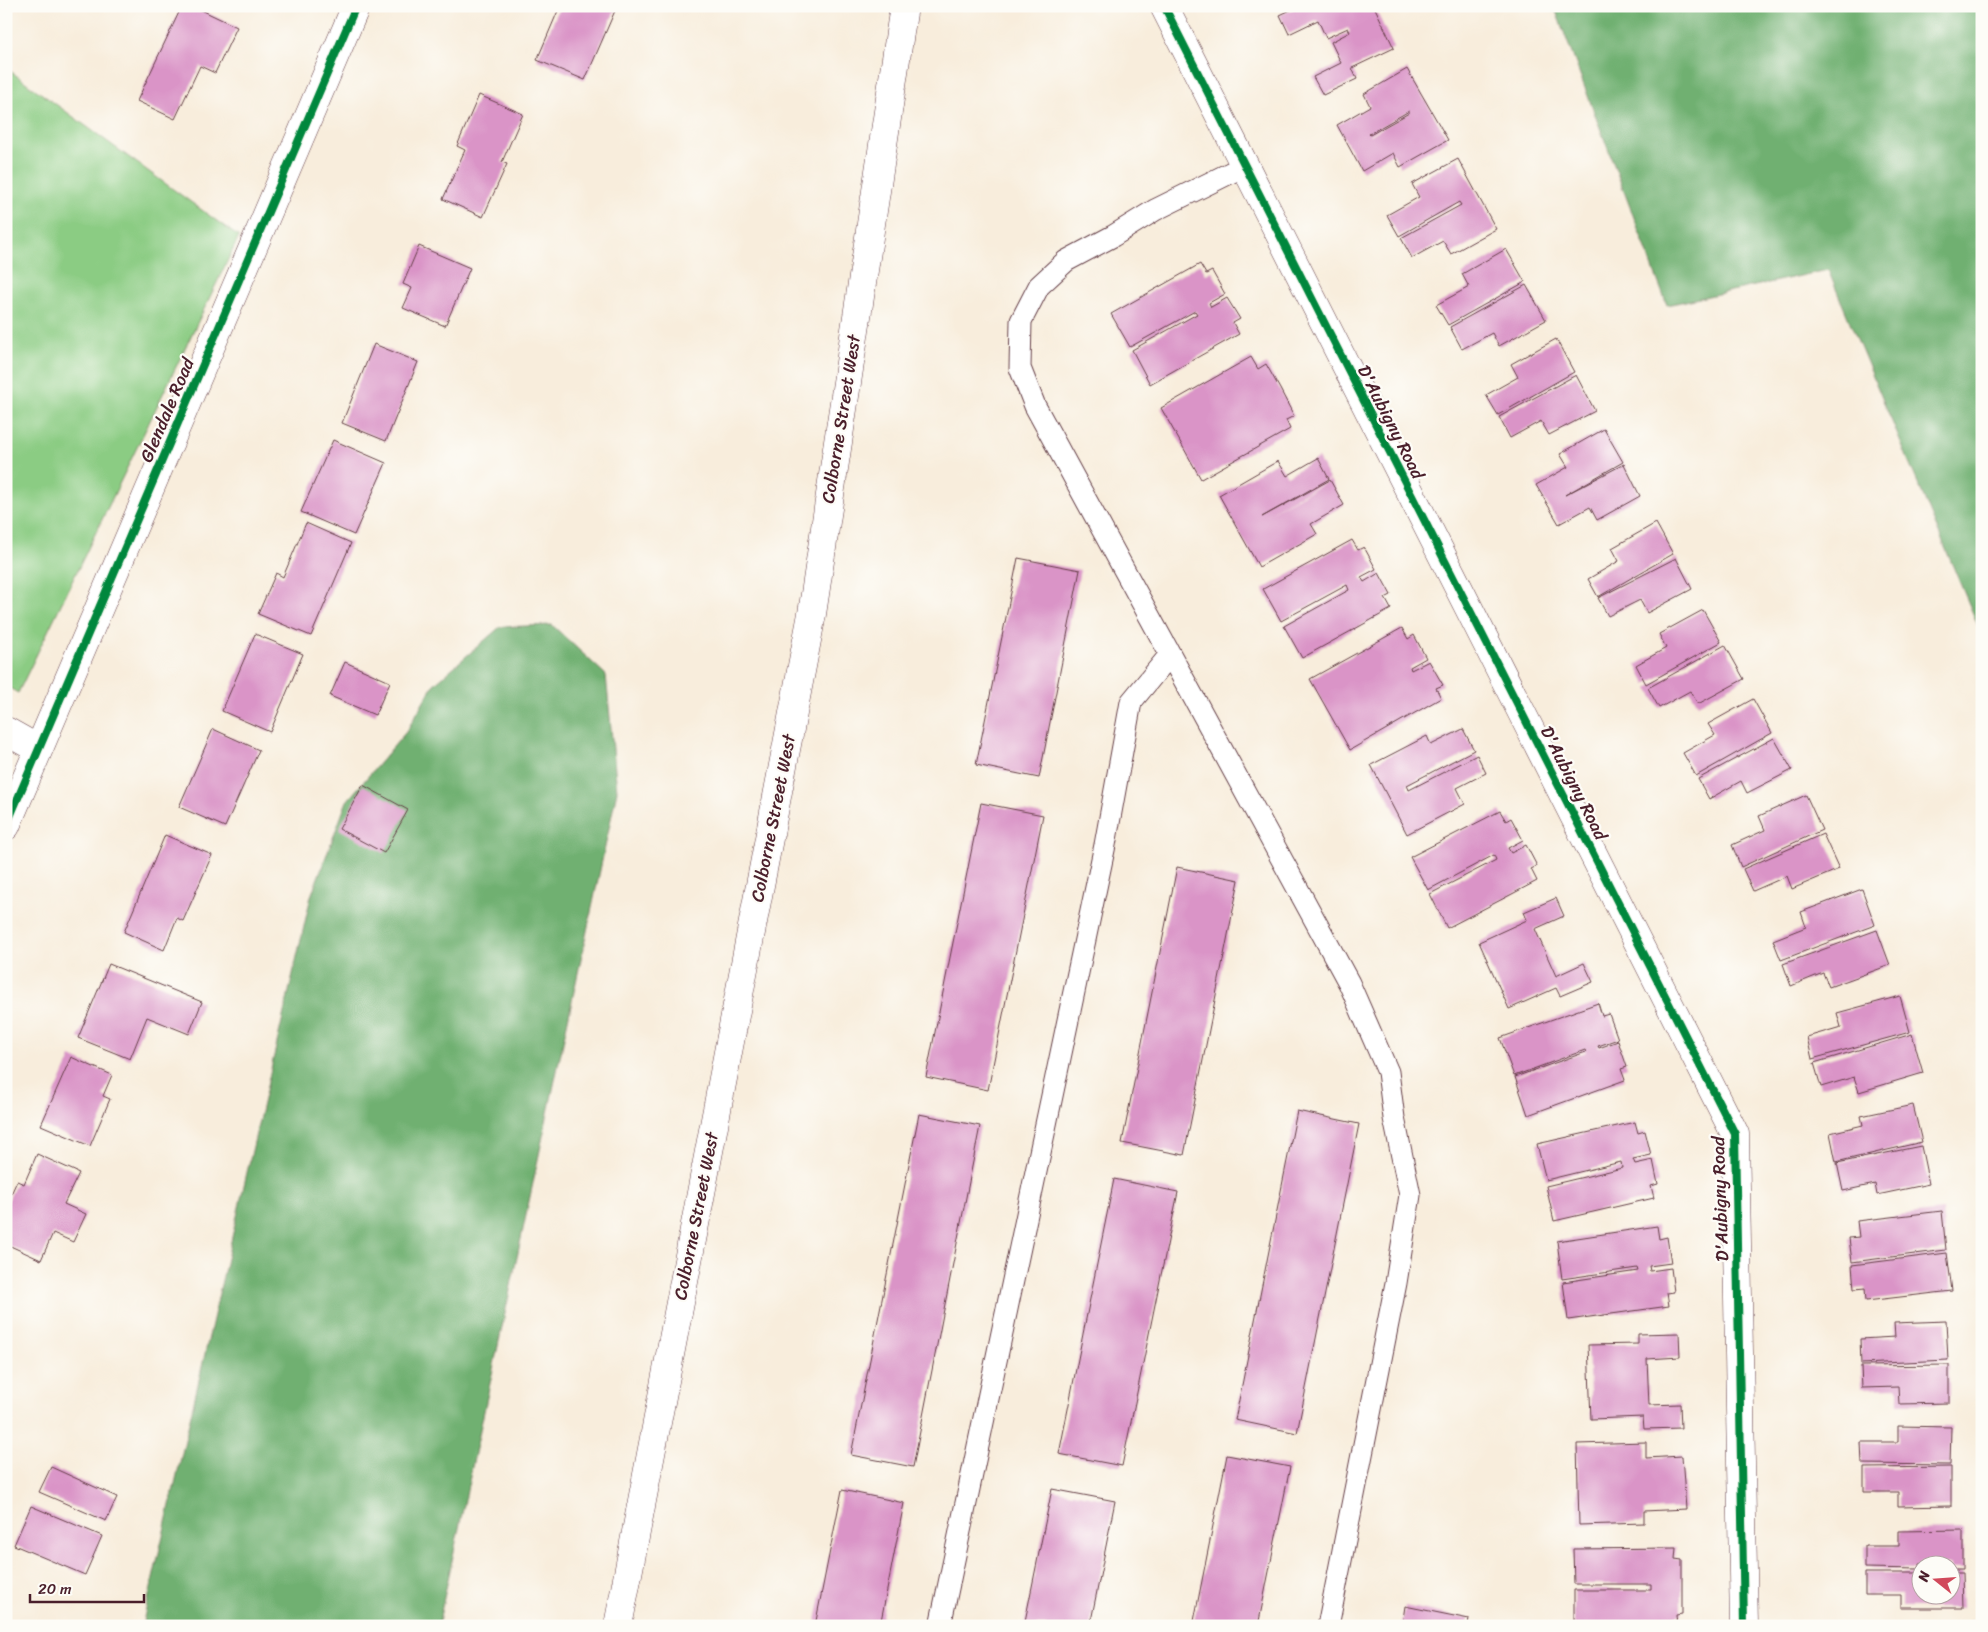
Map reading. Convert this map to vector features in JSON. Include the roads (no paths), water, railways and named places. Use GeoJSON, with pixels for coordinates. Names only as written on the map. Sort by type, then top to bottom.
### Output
{"type":"FeatureCollection","features":[{"type":"Feature","properties":{"kind":"street","name":"Glendale Road"},"geometry":{"type":"LineString","coordinates":[[6,826],[356,6]]}},
{"type":"Feature","properties":{"kind":"street","name":"Colborne Street West"},"geometry":{"type":"LineString","coordinates":[[618,1626],[812,614],[904,6]]}},
{"type":"Feature","properties":{"kind":"street","name":"D'Aubigny Road"},"geometry":{"type":"LineString","coordinates":[[1164,6],[1735,1134],[1744,1626]]}},
{"type":"Feature","properties":{"kind":"street"},"geometry":{"type":"LineString","coordinates":[[6,731],[38,749]]}},
{"type":"Feature","properties":{"kind":"lane"},"geometry":{"type":"LineString","coordinates":[[1244,166],[1155,210],[1114,236],[1066,261],[1039,286],[1020,321],[1020,368],[1035,406],[1169,656],[1349,983],[1388,1072],[1394,1118],[1410,1195],[1392,1303],[1328,1626]]}},
{"type":"Feature","properties":{"kind":"lane"},"geometry":{"type":"LineString","coordinates":[[940,1626],[1105,845],[1132,702],[1169,656]]}}]}
